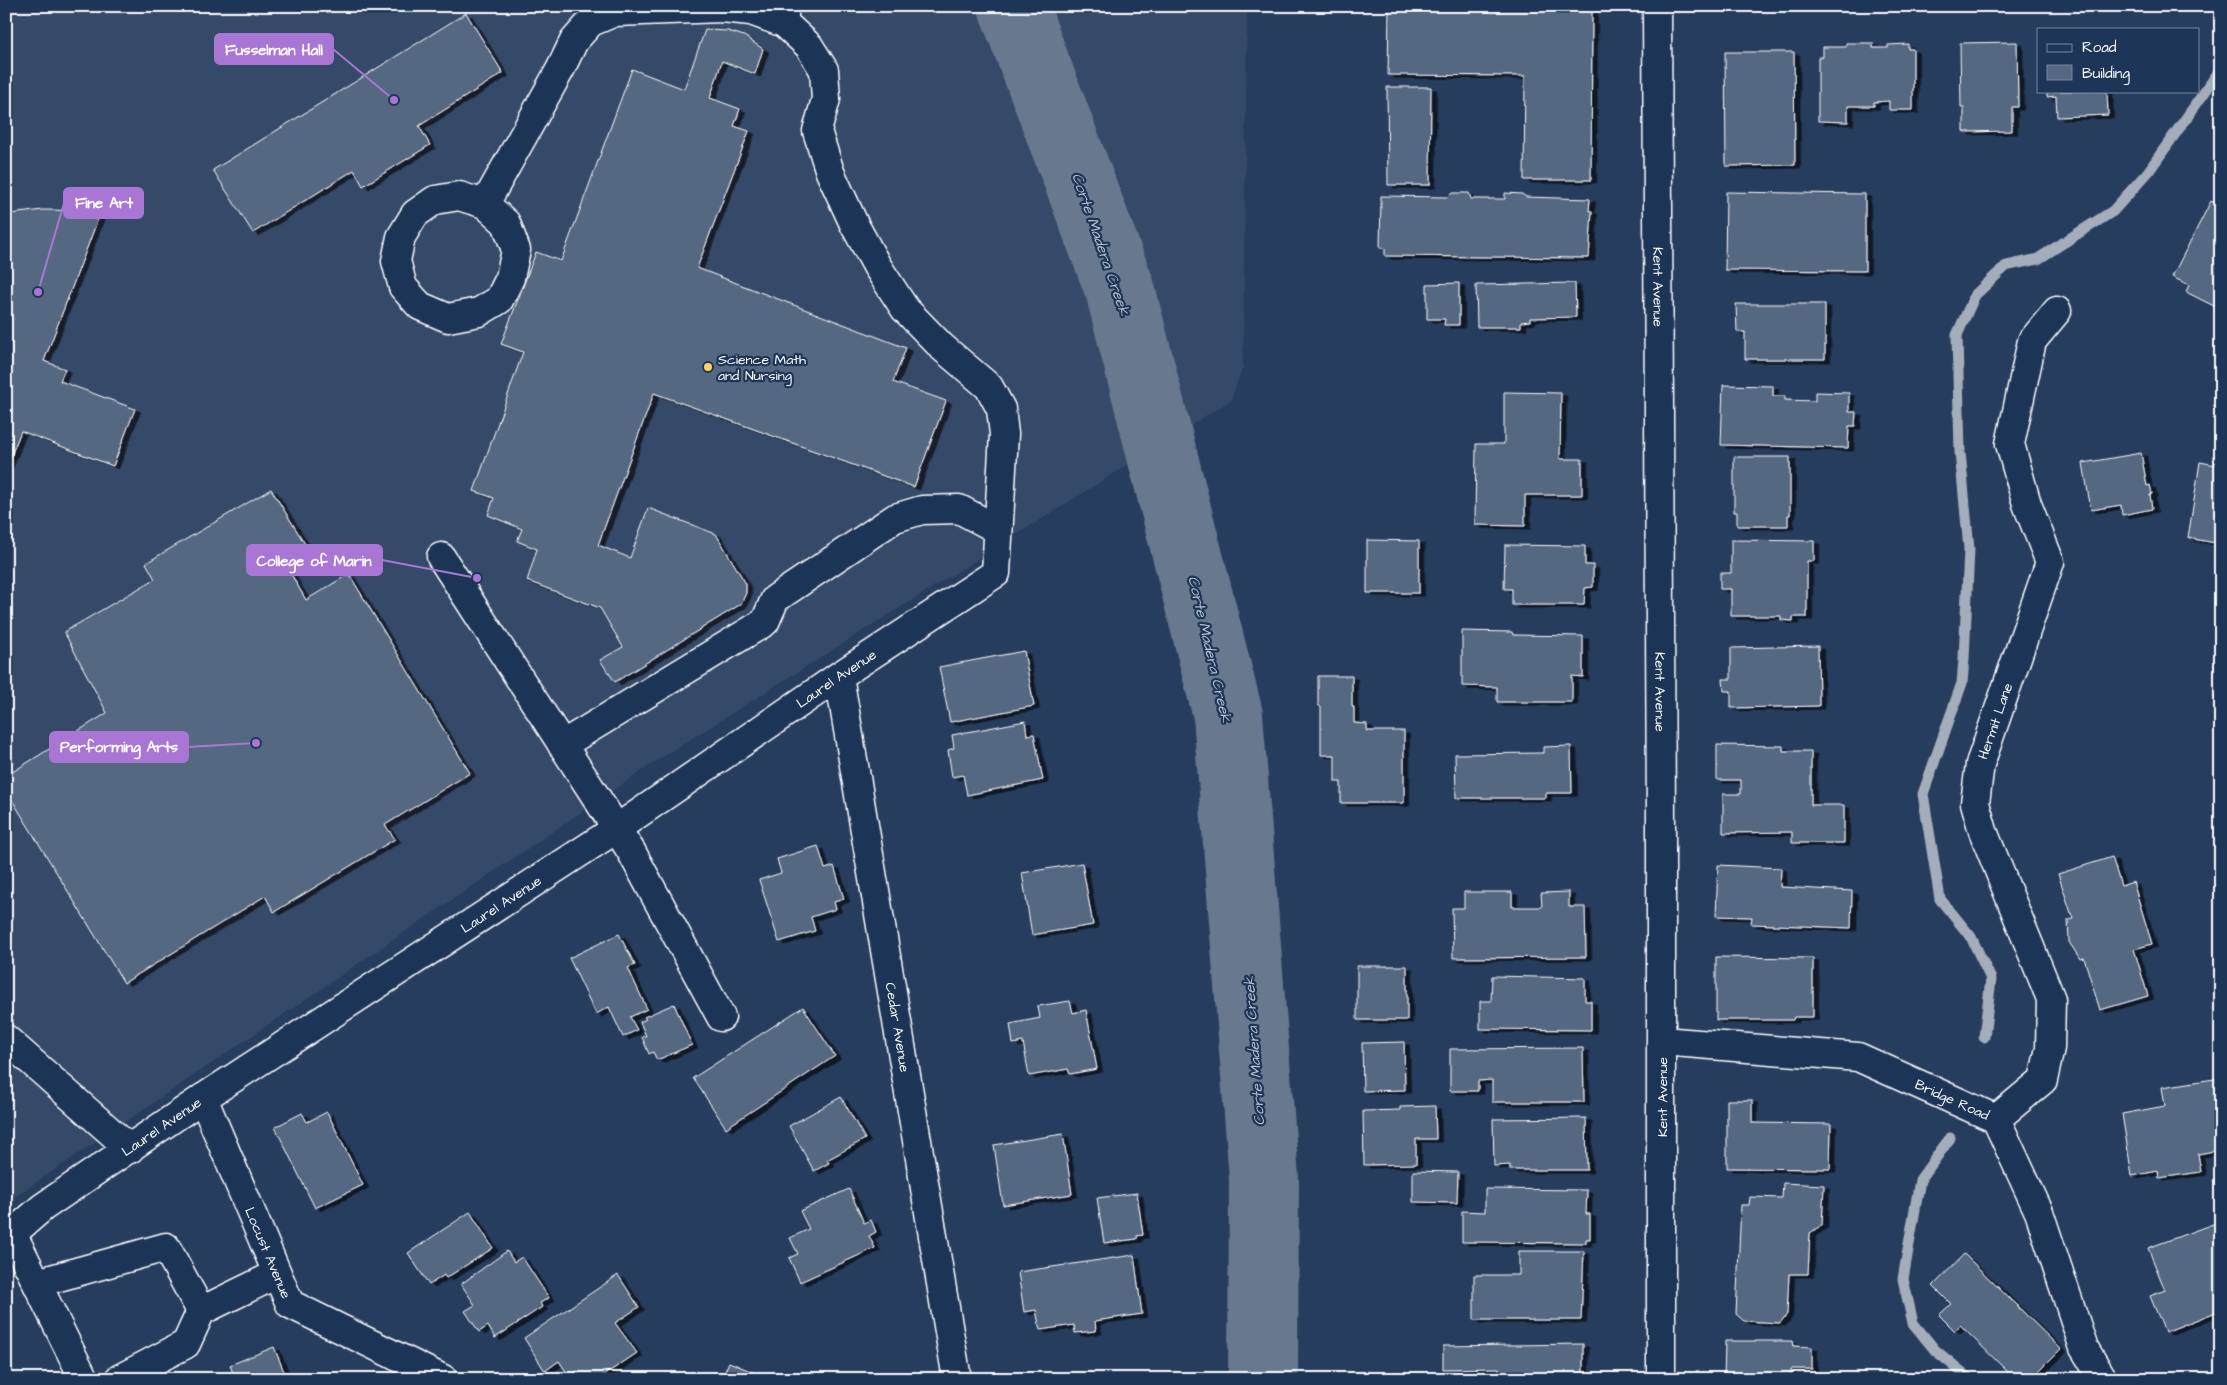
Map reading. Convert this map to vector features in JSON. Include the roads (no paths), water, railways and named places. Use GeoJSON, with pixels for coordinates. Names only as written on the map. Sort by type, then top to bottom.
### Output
{"type":"FeatureCollection","features":[{"type":"Feature","properties":{"kind":"street","name":"Kent Avenue"},"geometry":{"type":"LineString","coordinates":[[1657,6],[1662,1041],[1661,1379]]}},
{"type":"Feature","properties":{"kind":"street"},"geometry":{"type":"LineString","coordinates":[[484,204],[560,70],[574,40],[591,22],[615,12],[722,8],[784,15],[809,46],[824,70],[826,99],[816,131],[830,172],[863,241],[905,309],[942,346],[989,387],[1001,409],[1004,434],[997,529],[959,509],[922,510],[895,518],[775,599],[765,622],[562,745]]}},
{"type":"Feature","properties":{"kind":"street"},"geometry":{"type":"LineString","coordinates":[[459,196],[484,204],[506,223],[516,250],[510,278],[500,300],[479,312],[448,318],[420,306],[403,287],[396,261],[401,237],[415,214],[435,200],[459,196]]}},
{"type":"Feature","properties":{"kind":"street","name":"Hermit Lane"},"geometry":{"type":"LineString","coordinates":[[1996,1119],[2043,1080],[2050,1048],[2051,999],[1983,831],[1976,803],[1980,764],[2050,562],[2027,504],[2010,444],[2032,341],[2057,311]]}},
{"type":"Feature","properties":{"kind":"street","name":"Laurel Avenue"},"geometry":{"type":"LineString","coordinates":[[9,1237],[43,1207],[203,1098],[616,829],[839,676],[996,572],[997,529]]}},
{"type":"Feature","properties":{"kind":"street"},"geometry":{"type":"LineString","coordinates":[[442,558],[632,851],[721,1017]]}},
{"type":"Feature","properties":{"kind":"street","name":"Cedar Avenue"},"geometry":{"type":"LineString","coordinates":[[839,676],[957,1379]]}},
{"type":"Feature","properties":{"kind":"street"},"geometry":{"type":"LineString","coordinates":[[6,1039],[130,1149]]}},
{"type":"Feature","properties":{"kind":"street","name":"Bridge Road"},"geometry":{"type":"LineString","coordinates":[[1662,1041],[1858,1057],[1996,1119],[2039,1212],[2084,1348],[2103,1379]]}},
{"type":"Feature","properties":{"kind":"street","name":"Locust Avenue"},"geometry":{"type":"LineString","coordinates":[[203,1098],[290,1304],[443,1379]]}},
{"type":"Feature","properties":{"kind":"street"},"geometry":{"type":"LineString","coordinates":[[9,1237],[37,1283],[84,1379]]}},
{"type":"Feature","properties":{"kind":"street"},"geometry":{"type":"LineString","coordinates":[[37,1283],[166,1247],[201,1311]]}},
{"type":"Feature","properties":{"kind":"street"},"geometry":{"type":"LineString","coordinates":[[119,1379],[186,1344],[201,1311],[277,1274]]}},
{"type":"Feature","properties":{"kind":"waterway","name":"Corte Madera Creek"},"geometry":{"type":"LineString","coordinates":[[1013,6],[1120,289],[1228,715],[1264,1178],[1263,1379]]}},
{"type":"Feature","properties":{"kind":"waterway"},"geometry":{"type":"LineString","coordinates":[[1984,1037],[1991,979],[1971,937],[1940,899],[1923,794],[1962,683],[1964,659],[1969,549],[1960,452],[1957,335],[1975,295],[2006,266],[2038,259],[2113,211],[2148,172],[2221,69]]}},
{"type":"Feature","properties":{"kind":"waterway"},"geometry":{"type":"LineString","coordinates":[[1950,1138],[1920,1180],[1903,1279],[1913,1323],[1935,1350],[1970,1379]]}},
{"type":"Feature","properties":{"kind":"place","name":"Fusselman Hall"},"geometry":{"type":"Point","coordinates":[394,100]}},
{"type":"Feature","properties":{"kind":"place","name":"Fine Art"},"geometry":{"type":"Point","coordinates":[38,292]}},
{"type":"Feature","properties":{"kind":"place","name":"Science Math and Nursing"},"geometry":{"type":"Point","coordinates":[708,367]}},
{"type":"Feature","properties":{"kind":"place","name":"College of Marin"},"geometry":{"type":"Point","coordinates":[477,578]}},
{"type":"Feature","properties":{"kind":"place","name":"Performing Arts"},"geometry":{"type":"Point","coordinates":[256,743]}}]}
